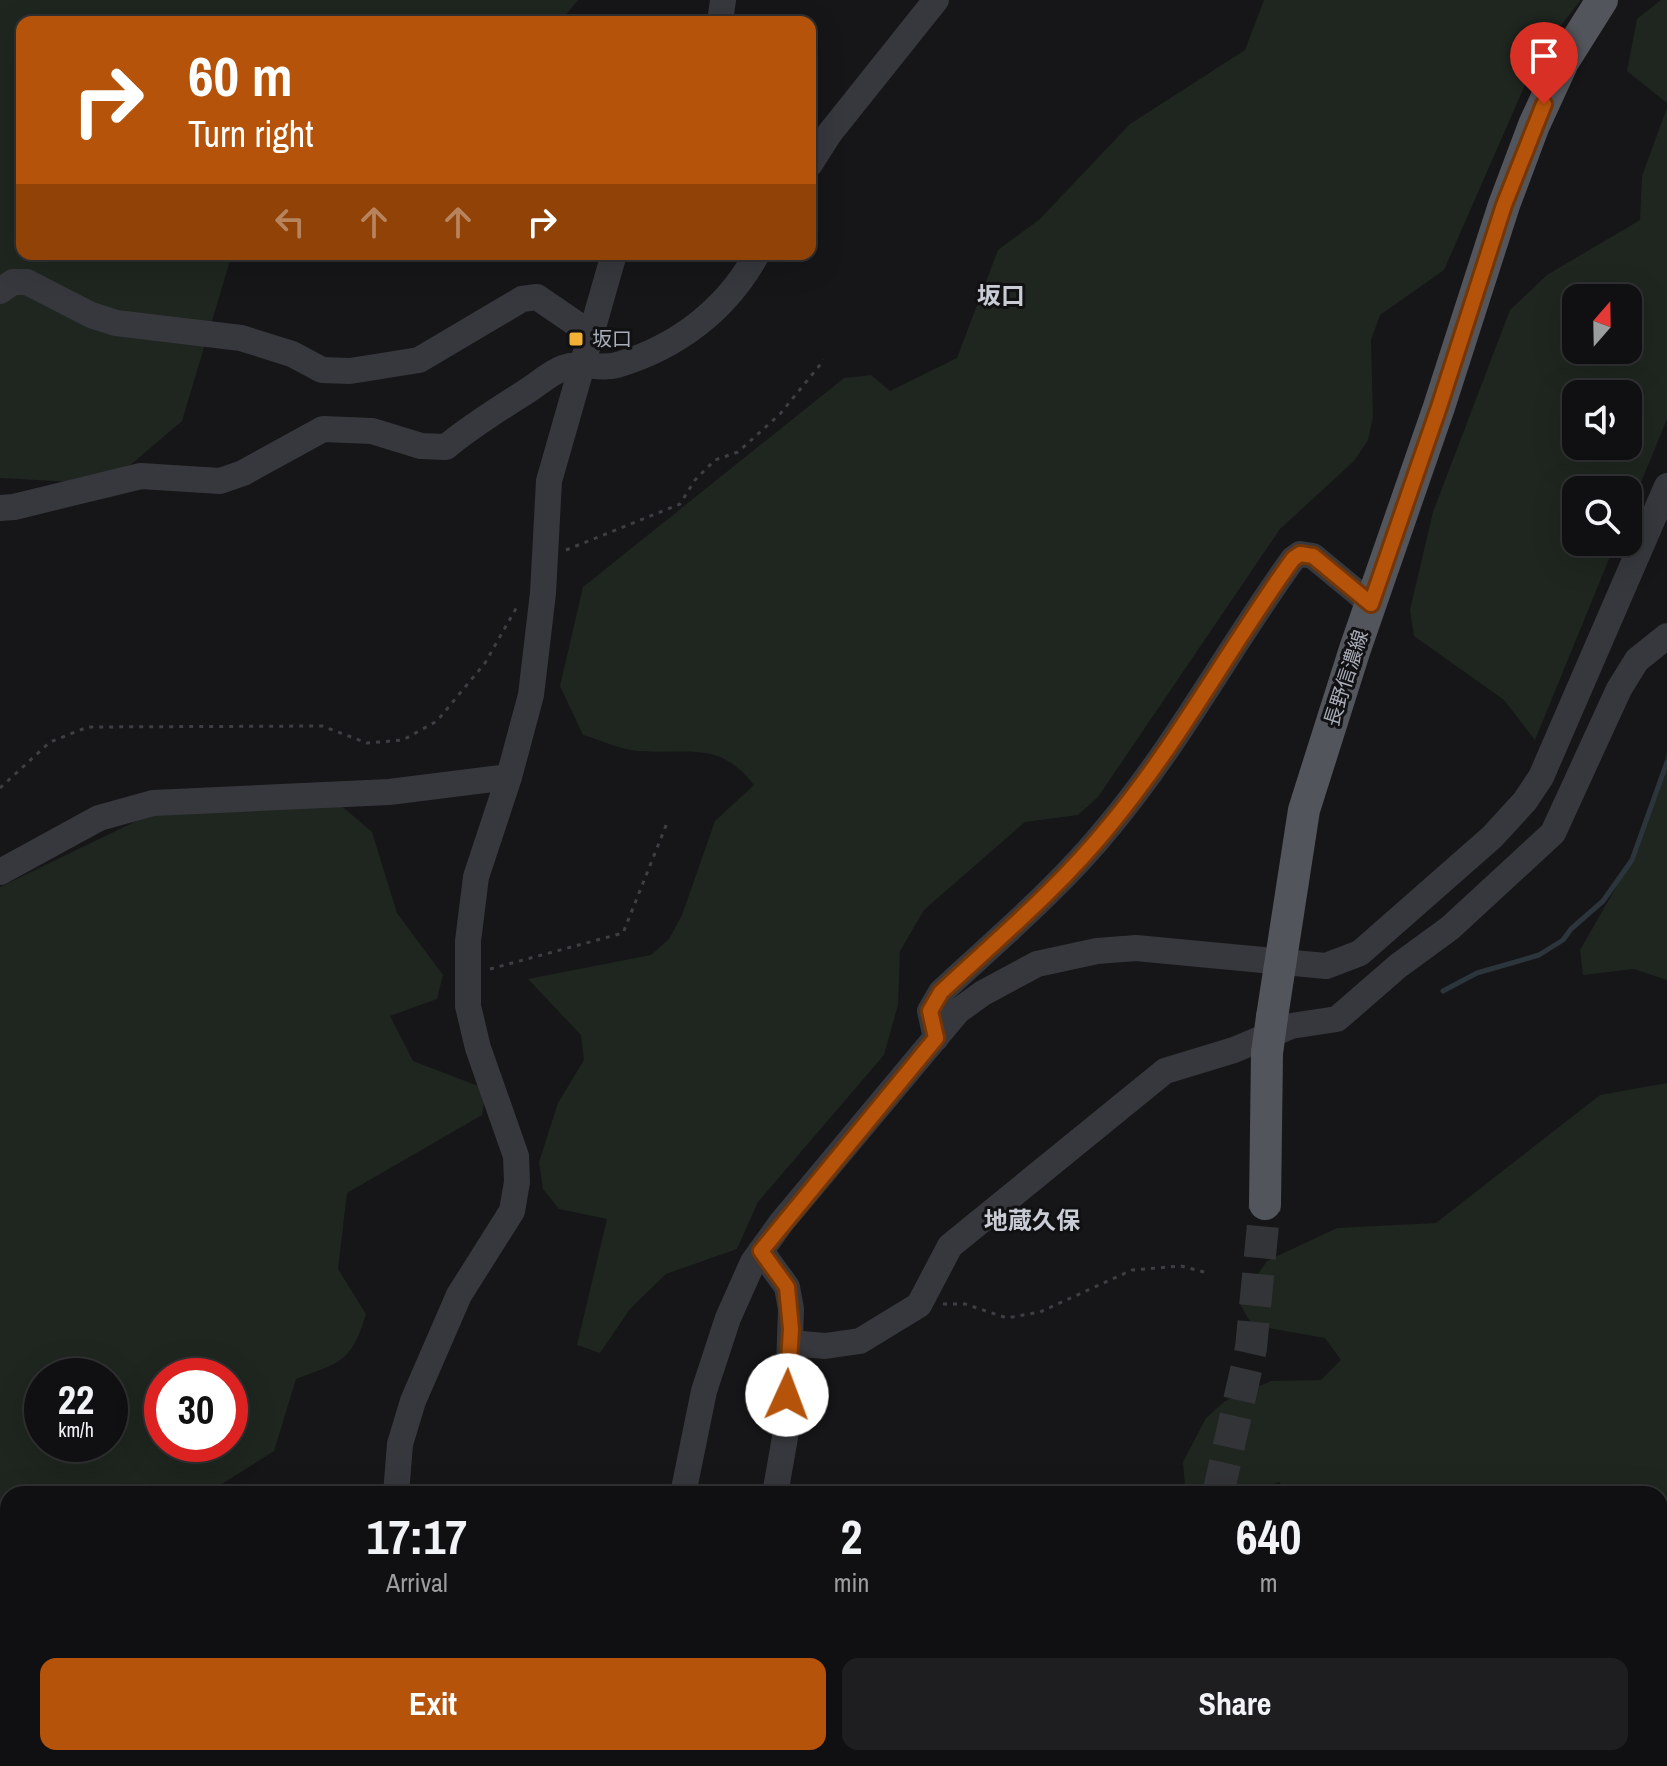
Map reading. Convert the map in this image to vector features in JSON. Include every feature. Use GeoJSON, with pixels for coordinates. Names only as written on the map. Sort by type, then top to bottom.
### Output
{"type":"FeatureCollection","features":[{"type":"Feature","properties":{"kind":"main road","name":"長野信濃線"},"geometry":{"type":"LineString","coordinates":[[1265,1204],[1267,1053],[1304,810],[1504,205],[1534,125],[1563,62],[1602,0]]}},
{"type":"Feature","properties":{"kind":"street"},"geometry":{"type":"LineString","coordinates":[[816,155],[936,0]]}},
{"type":"Feature","properties":{"kind":"street"},"geometry":{"type":"LineString","coordinates":[[397,1486],[400,1444],[413,1401],[459,1295],[512,1211],[517,1182],[516,1156],[471,1020],[468,941],[476,877],[509,777],[531,695],[545,558],[549,481],[612,260]]}},
{"type":"Feature","properties":{"kind":"street"},"geometry":{"type":"LineString","coordinates":[[0,508],[141,476],[220,481],[243,473],[323,429],[372,431],[421,446],[446,447],[468,429],[561,369],[582,363],[613,367],[651,353],[696,327],[716,312],[753,260]]}},
{"type":"Feature","properties":{"kind":"street"},"geometry":{"type":"LineString","coordinates":[[0,291],[13,282],[27,282],[91,315],[116,323],[241,338],[292,354],[322,370],[350,371],[419,360],[522,299],[537,297],[591,334]]}},
{"type":"Feature","properties":{"kind":"street"},"geometry":{"type":"LineString","coordinates":[[685,1486],[704,1391],[728,1318],[753,1262],[958,1011],[983,993],[1037,964],[1064,957],[1136,948],[1326,966],[1360,953],[1492,837],[1525,801],[1541,777],[1667,486]]}},
{"type":"Feature","properties":{"kind":"street"},"geometry":{"type":"LineString","coordinates":[[936,1038],[930,1011],[941,992],[1061,882],[1112,824],[1185,722],[1293,559],[1300,554],[1313,556],[1371,604]]}},
{"type":"Feature","properties":{"kind":"street"},"geometry":{"type":"LineString","coordinates":[[790,1343],[825,1346],[860,1341],[919,1305],[950,1246],[1165,1071],[1234,1050],[1291,1026],[1337,1019],[1398,966],[1450,928],[1553,833],[1619,689],[1637,660],[1667,636]]}},
{"type":"Feature","properties":{"kind":"street"},"geometry":{"type":"LineString","coordinates":[[0,872],[99,818],[153,803],[389,792],[509,777]]}},
{"type":"Feature","properties":{"kind":"street"},"geometry":{"type":"LineString","coordinates":[[761,1251],[787,1287],[791,1309],[787,1426],[776,1486]]}},
{"type":"Feature","properties":{"kind":"path"},"geometry":{"type":"LineString","coordinates":[[545,558],[680,504],[695,480],[715,460],[738,452],[780,414],[824,360]]}},
{"type":"Feature","properties":{"kind":"path"},"geometry":{"type":"LineString","coordinates":[[0,788],[50,742],[88,727],[322,726],[367,743],[403,740],[437,721],[485,663],[522,598]]}},
{"type":"Feature","properties":{"kind":"path"},"geometry":{"type":"LineString","coordinates":[[468,978],[499,966],[623,933],[667,823]]}},
{"type":"Feature","properties":{"kind":"path"},"geometry":{"type":"LineString","coordinates":[[919,1305],[965,1304],[1007,1318],[1040,1312],[1132,1270],[1181,1266],[1204,1272]]}},
{"type":"Feature","properties":{"kind":"shaded area"},"geometry":{"type":"Polygon","coordinates":[[[0,0],[578,0],[565,16],[16,16],[16,260],[230,260],[182,421],[108,484],[0,478],[0,0]]]}},
{"type":"Feature","properties":{"kind":"shaded area"},"geometry":{"type":"Polygon","coordinates":[[[1264,0],[1581,0],[1539,53],[1444,270],[1380,315],[1371,340],[1373,417],[1368,440],[1354,461],[1280,529],[1098,797],[1078,815],[1025,822],[924,910],[900,951],[898,1005],[884,1055],[758,1202],[737,1249],[666,1274],[630,1309],[600,1353],[577,1345],[607,1219],[559,1209],[543,1189],[539,1162],[558,1103],[584,1060],[581,1035],[528,979],[651,955],[669,939],[682,915],[715,821],[754,785],[728,761],[715,756],[632,750],[583,735],[560,686],[583,587],[844,378],[871,375],[890,391],[957,358],[998,250],[1039,220],[1130,124],[1245,50],[1264,0]]]}},
{"type":"Feature","properties":{"kind":"shaded area"},"geometry":{"type":"Polygon","coordinates":[[[1661,0],[1667,0],[1667,103],[1627,71],[1637,19],[1661,0]]]}},
{"type":"Feature","properties":{"kind":"shaded area"},"geometry":{"type":"Polygon","coordinates":[[[1667,108],[1667,419],[1642,480],[1642,476],[1562,476],[1562,556],[1610,556],[1535,740],[1504,700],[1414,636],[1410,610],[1433,512],[1510,310],[1547,275],[1640,220],[1642,176],[1667,108]]]}},
{"type":"Feature","properties":{"kind":"shaded area"},"geometry":{"type":"Polygon","coordinates":[[[1667,750],[1667,980],[1634,969],[1583,975],[1580,950],[1633,858],[1659,788],[1667,750]]]}},
{"type":"Feature","properties":{"kind":"shaded area"},"geometry":{"type":"Polygon","coordinates":[[[331,797],[372,832],[397,913],[443,975],[437,999],[390,1016],[413,1061],[486,1089],[482,1115],[347,1193],[338,1269],[366,1314],[361,1330],[349,1352],[342,1358],[324,1369],[296,1379],[274,1451],[219,1486],[0,1486],[0,887],[157,811],[281,810],[331,797]]]}},
{"type":"Feature","properties":{"kind":"shaded area"},"geometry":{"type":"Polygon","coordinates":[[[1667,1083],[1667,1486],[1281,1486],[1280,1482],[1264,1486],[1185,1486],[1183,1462],[1206,1418],[1225,1401],[1271,1381],[1321,1380],[1341,1360],[1325,1338],[1252,1325],[1239,1302],[1267,1261],[1337,1228],[1436,1223],[1600,1095],[1667,1083]]]}},
{"type":"Feature","properties":{"kind":"waterway"},"geometry":{"type":"LineString","coordinates":[[1443,991],[1477,973],[1539,955],[1563,940],[1603,901],[1632,860],[1667,762]]}},
{"type":"Feature","properties":{"kind":"tunnel"},"geometry":{"type":"LineString","coordinates":[[1220,1486],[1251,1348],[1265,1204]]}},
{"type":"Feature","properties":{"kind":"place","name":"坂口"},"geometry":{"type":"Point","coordinates":[576,339]}},
{"type":"Feature","properties":{"kind":"district","name":"坂口"},"geometry":{"type":"Point","coordinates":[1001,296]}},
{"type":"Feature","properties":{"kind":"district","name":"地蔵久保"},"geometry":{"type":"Point","coordinates":[1032,1221]}},
{"type":"Feature","properties":{"kind":"route"},"geometry":{"type":"LineString","coordinates":[[787,1395],[791,1309],[787,1287],[761,1251],[936,1038],[930,1011],[941,992],[1061,882],[1112,824],[1185,722],[1293,559],[1300,554],[1313,556],[1371,604],[1504,205],[1544,104]]}}]}
